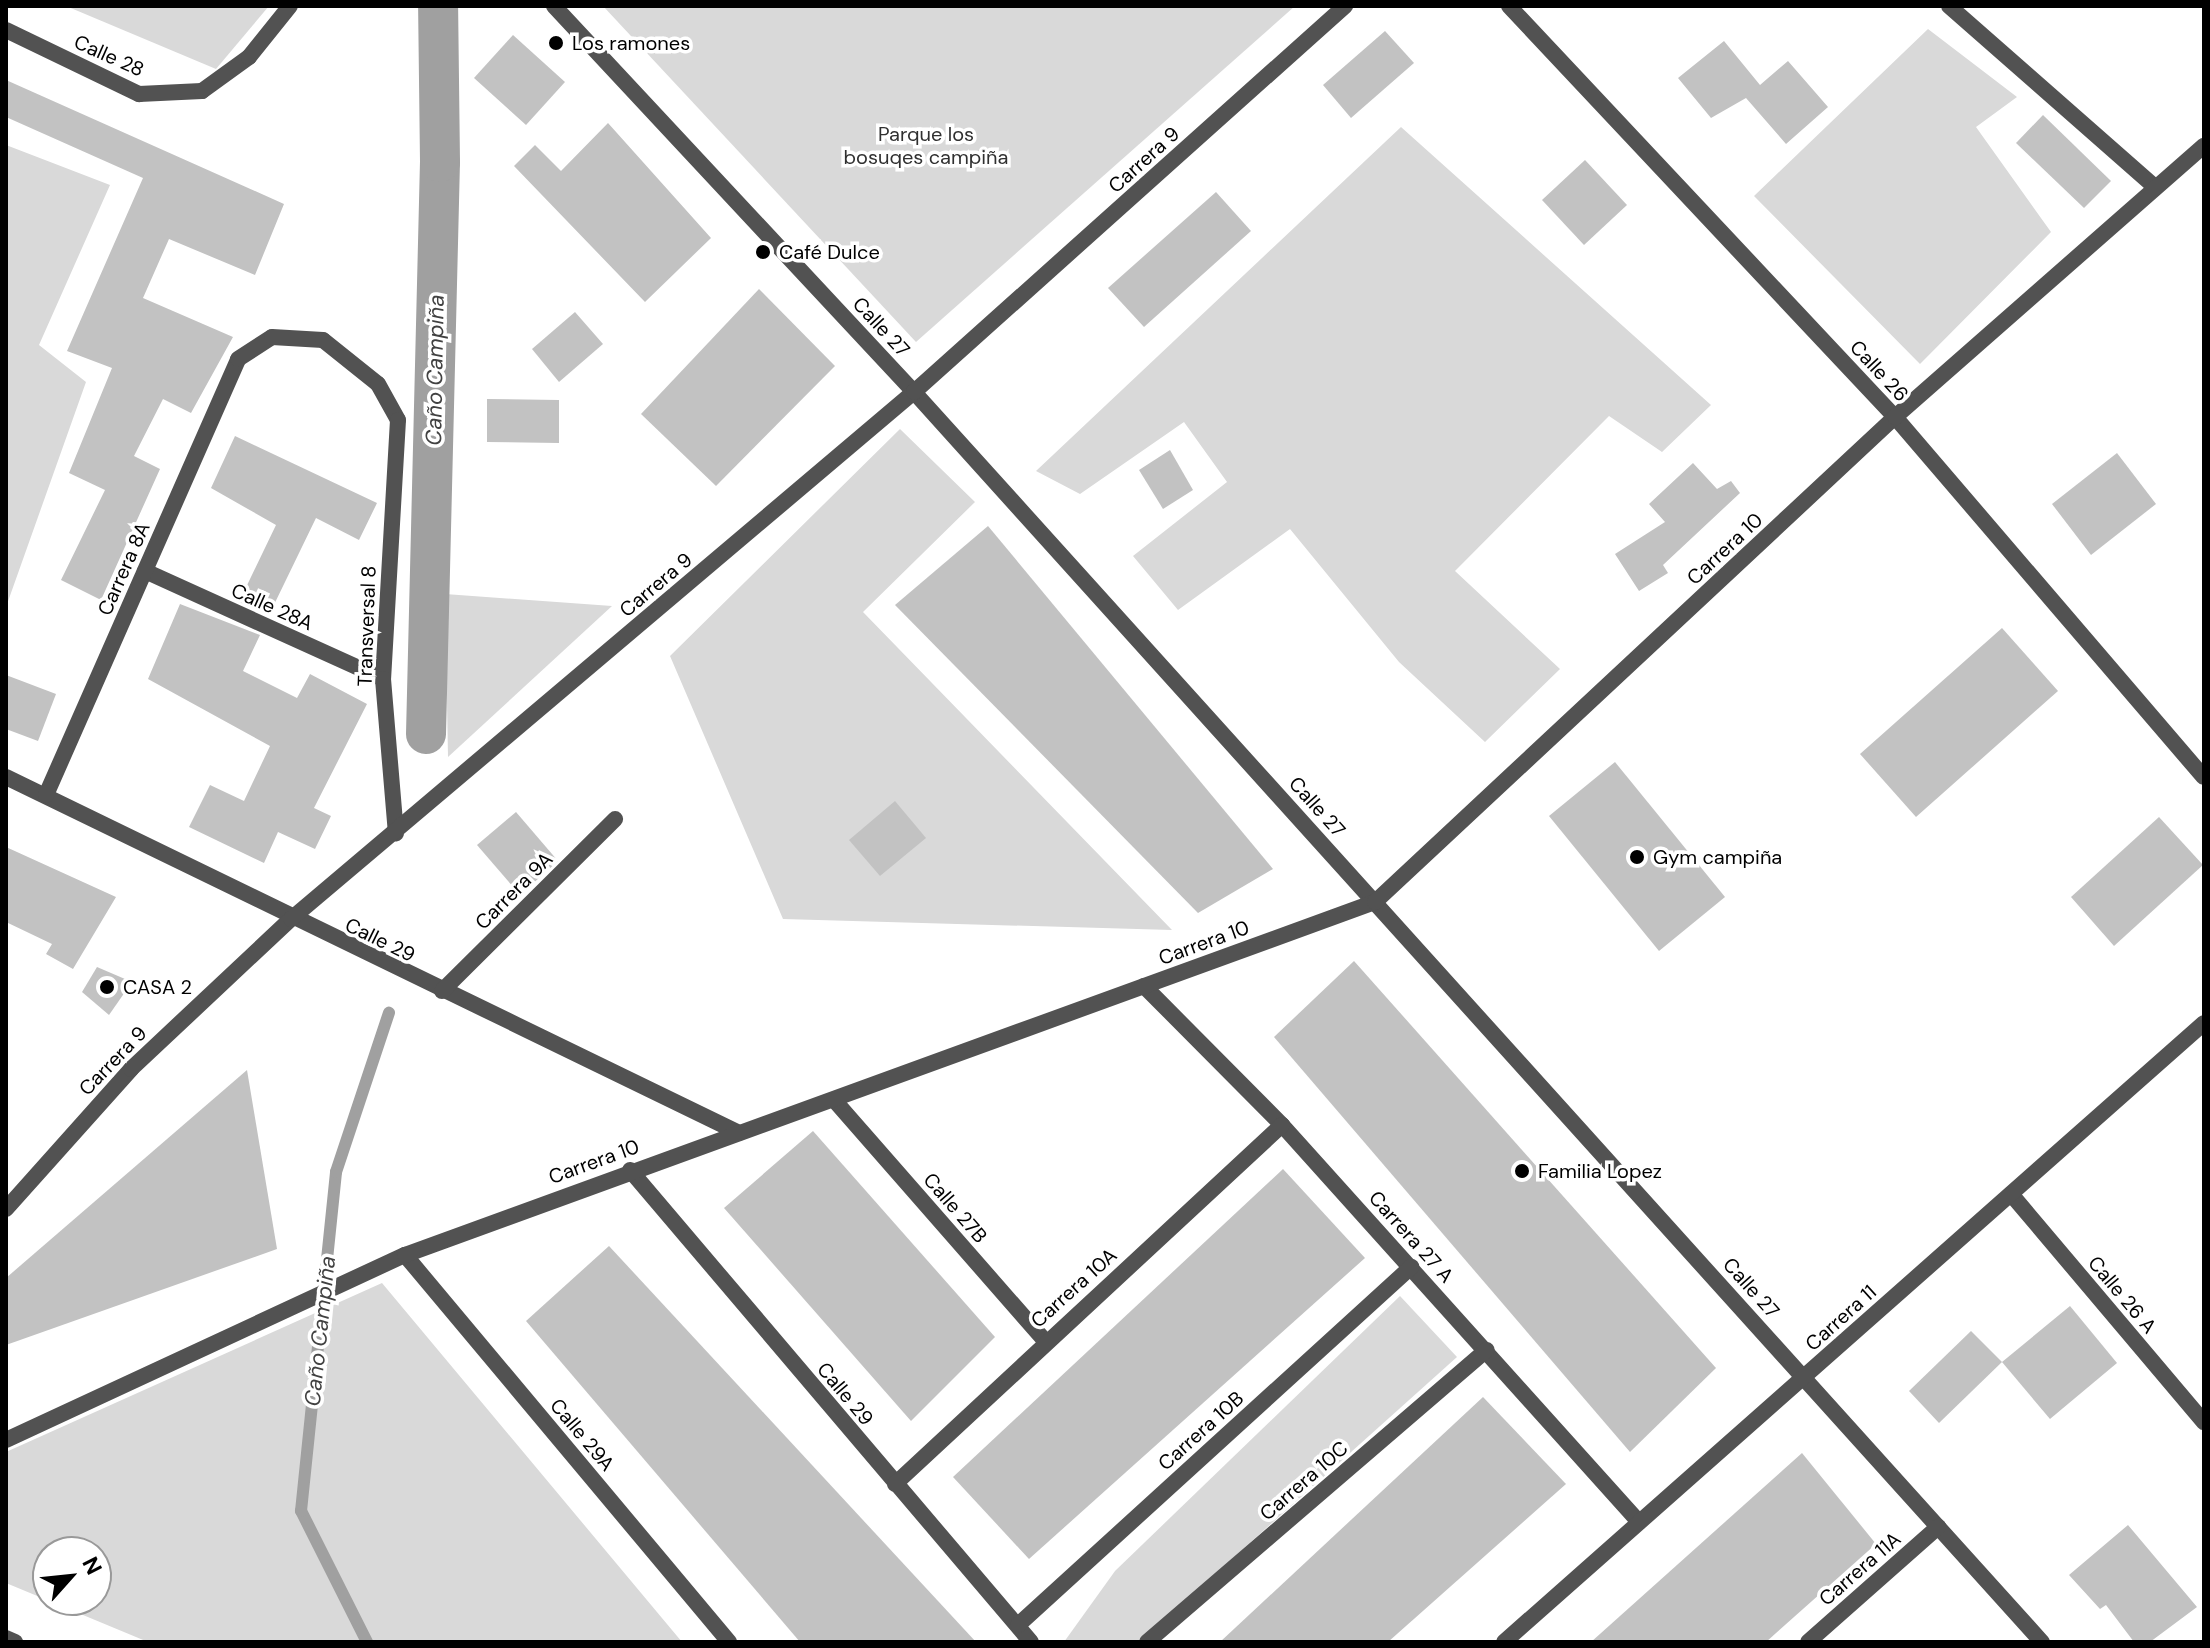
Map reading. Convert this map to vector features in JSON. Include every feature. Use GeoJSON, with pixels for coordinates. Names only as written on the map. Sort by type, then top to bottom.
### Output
{"type":"FeatureCollection","features":[{"type":"Feature","properties":{"kind":"street","name":"Calle 28"},"geometry":{"type":"LineString","coordinates":[[6,30],[139,94],[202,91],[249,57],[290,6]]}},
{"type":"Feature","properties":{"kind":"street","name":"Calle 27"},"geometry":{"type":"LineString","coordinates":[[554,6],[914,392],[2042,1642]]}},
{"type":"Feature","properties":{"kind":"street","name":"Carrera 9"},"geometry":{"type":"LineString","coordinates":[[6,1209],[131,1069],[291,919],[914,392],[1345,6]]}},
{"type":"Feature","properties":{"kind":"street","name":"Calle 26"},"geometry":{"type":"LineString","coordinates":[[1509,6],[1895,417],[2204,777]]}},
{"type":"Feature","properties":{"kind":"street"},"geometry":{"type":"LineString","coordinates":[[1949,6],[2154,186]]}},
{"type":"Feature","properties":{"kind":"street","name":"Carrera 10"},"geometry":{"type":"LineString","coordinates":[[6,1440],[307,1296],[405,1255],[630,1170],[835,1101],[1375,902],[1895,417],[2154,186],[2204,146]]}},
{"type":"Feature","properties":{"kind":"street","name":"Carrera 8A"},"geometry":{"type":"LineString","coordinates":[[46,795],[238,359],[272,337],[323,340],[378,384],[398,420]]}},
{"type":"Feature","properties":{"kind":"street","name":"Transversal 8"},"geometry":{"type":"LineString","coordinates":[[396,833],[383,679],[398,420]]}},
{"type":"Feature","properties":{"kind":"street","name":"Calle 28A"},"geometry":{"type":"LineString","coordinates":[[145,571],[383,679]]}},
{"type":"Feature","properties":{"kind":"street","name":"Calle 29"},"geometry":{"type":"LineString","coordinates":[[6,777],[291,919],[739,1133]]}},
{"type":"Feature","properties":{"kind":"street","name":"Carrera 9A"},"geometry":{"type":"LineString","coordinates":[[442,991],[615,819]]}},
{"type":"Feature","properties":{"kind":"street","name":"Carrera 27 A"},"geometry":{"type":"LineString","coordinates":[[1144,986],[1282,1125],[1639,1522]]}},
{"type":"Feature","properties":{"kind":"street","name":"Carrera 11"},"geometry":{"type":"LineString","coordinates":[[1504,1642],[2204,1023]]}},
{"type":"Feature","properties":{"kind":"street","name":"Calle 27B"},"geometry":{"type":"LineString","coordinates":[[835,1101],[1045,1341]]}},
{"type":"Feature","properties":{"kind":"street","name":"Carrera 10A"},"geometry":{"type":"LineString","coordinates":[[895,1484],[1045,1341],[1282,1125]]}},
{"type":"Feature","properties":{"kind":"street","name":"Calle 29"},"geometry":{"type":"LineString","coordinates":[[630,1170],[1031,1642]]}},
{"type":"Feature","properties":{"kind":"street","name":"Calle 26 A"},"geometry":{"type":"LineString","coordinates":[[2011,1194],[2202,1416]]}},
{"type":"Feature","properties":{"kind":"street","name":"Calle 29A"},"geometry":{"type":"LineString","coordinates":[[405,1255],[729,1642]]}},
{"type":"Feature","properties":{"kind":"street","name":"Carrera 10B"},"geometry":{"type":"LineString","coordinates":[[1018,1625],[1411,1267]]}},
{"type":"Feature","properties":{"kind":"street","name":"Carrera 10C"},"geometry":{"type":"LineString","coordinates":[[1147,1642],[1487,1350]]}},
{"type":"Feature","properties":{"kind":"street","name":"Carrera 11A"},"geometry":{"type":"LineString","coordinates":[[1808,1642],[1938,1527]]}},
{"type":"Feature","properties":{"kind":"street"},"geometry":{"type":"LineString","coordinates":[[6,1638],[15,1642]]}},
{"type":"Feature","properties":{"kind":"green space"},"geometry":{"type":"Polygon","coordinates":[[[66,6],[269,6],[216,69],[66,6]]]}},
{"type":"Feature","properties":{"kind":"green space","name":"Parque los bosuqes campiña"},"geometry":{"type":"Polygon","coordinates":[[[603,6],[1295,6],[916,342],[603,6]]]}},
{"type":"Feature","properties":{"kind":"green space"},"geometry":{"type":"Polygon","coordinates":[[[1928,29],[2017,97],[1976,127],[2051,232],[1920,364],[1754,196],[1928,29]]]}},
{"type":"Feature","properties":{"kind":"green space"},"geometry":{"type":"Polygon","coordinates":[[[1401,127],[1711,405],[1662,452],[1609,416],[1455,571],[1560,669],[1485,742],[1399,662],[1290,529],[1178,610],[1133,556],[1227,482],[1184,422],[1080,494],[1036,471],[1401,127]]]}},
{"type":"Feature","properties":{"kind":"green space"},"geometry":{"type":"Polygon","coordinates":[[[6,145],[110,185],[39,345],[86,382],[6,607],[6,145]]]}},
{"type":"Feature","properties":{"kind":"green space"},"geometry":{"type":"Polygon","coordinates":[[[900,429],[975,502],[863,612],[1172,930],[783,919],[670,656],[900,429]]]}},
{"type":"Feature","properties":{"kind":"green space"},"geometry":{"type":"Polygon","coordinates":[[[445,594],[612,606],[448,757],[445,594]]]}},
{"type":"Feature","properties":{"kind":"green space"},"geometry":{"type":"Polygon","coordinates":[[[382,1283],[682,1642],[148,1642],[85,1616],[112,1616],[112,1536],[32,1536],[32,1594],[6,1583],[6,1452],[382,1283]]]}},
{"type":"Feature","properties":{"kind":"green space"},"geometry":{"type":"Polygon","coordinates":[[[1400,1296],[1457,1357],[1146,1636],[1137,1642],[1064,1642],[1115,1571],[1400,1296]]]}},
{"type":"Feature","properties":{"kind":"building"},"geometry":{"type":"Polygon","coordinates":[[[1385,31],[1414,63],[1351,118],[1323,85],[1385,31]]]}},
{"type":"Feature","properties":{"kind":"building"},"geometry":{"type":"Polygon","coordinates":[[[513,35],[565,82],[526,125],[474,78],[513,35]]]}},
{"type":"Feature","properties":{"kind":"building"},"geometry":{"type":"Polygon","coordinates":[[[1724,41],[1760,85],[1788,61],[1828,107],[1786,144],[1746,98],[1711,118],[1678,78],[1724,41]]]}},
{"type":"Feature","properties":{"kind":"building"},"geometry":{"type":"Polygon","coordinates":[[[6,80],[284,204],[255,275],[169,239],[143,298],[233,337],[191,413],[163,399],[134,456],[160,469],[101,600],[61,580],[105,490],[69,473],[112,368],[67,351],[143,178],[6,117],[6,80]]]}},
{"type":"Feature","properties":{"kind":"building"},"geometry":{"type":"Polygon","coordinates":[[[2043,115],[2111,181],[2084,208],[2016,143],[2043,115]]]}},
{"type":"Feature","properties":{"kind":"building"},"geometry":{"type":"Polygon","coordinates":[[[608,123],[711,238],[645,302],[514,166],[535,145],[561,171],[608,123]]]}},
{"type":"Feature","properties":{"kind":"building"},"geometry":{"type":"Polygon","coordinates":[[[1585,160],[1627,205],[1584,245],[1542,200],[1585,160]]]}},
{"type":"Feature","properties":{"kind":"building"},"geometry":{"type":"Polygon","coordinates":[[[1216,192],[1251,231],[1144,327],[1108,288],[1216,192]]]}},
{"type":"Feature","properties":{"kind":"building"},"geometry":{"type":"Polygon","coordinates":[[[759,289],[835,366],[716,486],[641,414],[759,289]]]}},
{"type":"Feature","properties":{"kind":"building"},"geometry":{"type":"Polygon","coordinates":[[[575,312],[603,344],[559,382],[532,349],[575,312]]]}},
{"type":"Feature","properties":{"kind":"building"},"geometry":{"type":"Polygon","coordinates":[[[487,399],[559,400],[559,443],[487,442],[487,399]]]}},
{"type":"Feature","properties":{"kind":"building"},"geometry":{"type":"Polygon","coordinates":[[[235,436],[377,503],[359,540],[316,518],[269,615],[239,602],[276,525],[211,488],[235,436]]]}},
{"type":"Feature","properties":{"kind":"building"},"geometry":{"type":"Polygon","coordinates":[[[1170,450],[1193,490],[1163,509],[1139,470],[1170,450]]]}},
{"type":"Feature","properties":{"kind":"building"},"geometry":{"type":"Polygon","coordinates":[[[2117,453],[2156,504],[2091,555],[2052,504],[2117,453]]]}},
{"type":"Feature","properties":{"kind":"building"},"geometry":{"type":"Polygon","coordinates":[[[1693,463],[1717,489],[1731,481],[1740,493],[1663,565],[1668,573],[1639,591],[1615,554],[1665,522],[1649,504],[1693,463]]]}},
{"type":"Feature","properties":{"kind":"building"},"geometry":{"type":"Polygon","coordinates":[[[988,526],[1273,869],[1198,913],[895,605],[988,526]]]}},
{"type":"Feature","properties":{"kind":"building"},"geometry":{"type":"Polygon","coordinates":[[[180,604],[260,635],[243,671],[297,698],[310,674],[367,704],[314,808],[331,816],[315,849],[278,832],[264,863],[189,827],[210,785],[244,801],[270,746],[148,679],[180,604]]]}},
{"type":"Feature","properties":{"kind":"building"},"geometry":{"type":"Polygon","coordinates":[[[2002,628],[2058,691],[1916,817],[1860,754],[2002,628]]]}},
{"type":"Feature","properties":{"kind":"building"},"geometry":{"type":"Polygon","coordinates":[[[6,675],[56,694],[38,741],[6,729],[6,675]]]}},
{"type":"Feature","properties":{"kind":"building","name":"Gym campiña"},"geometry":{"type":"Polygon","coordinates":[[[1615,762],[1725,897],[1659,951],[1549,816],[1615,762]]]}},
{"type":"Feature","properties":{"kind":"building"},"geometry":{"type":"Polygon","coordinates":[[[895,801],[926,838],[880,876],[849,840],[895,801]]]}},
{"type":"Feature","properties":{"kind":"building"},"geometry":{"type":"Polygon","coordinates":[[[516,812],[558,861],[520,895],[477,845],[516,812]]]}},
{"type":"Feature","properties":{"kind":"building"},"geometry":{"type":"Polygon","coordinates":[[[2159,817],[2203,865],[2114,946],[2071,897],[2159,817]]]}},
{"type":"Feature","properties":{"kind":"building"},"geometry":{"type":"Polygon","coordinates":[[[6,847],[116,897],[73,969],[46,954],[52,944],[6,922],[6,847]]]}},
{"type":"Feature","properties":{"kind":"building"},"geometry":{"type":"Polygon","coordinates":[[[1354,961],[1716,1368],[1630,1452],[1274,1037],[1354,961]]]}},
{"type":"Feature","properties":{"kind":"building","name":"CASA 2"},"geometry":{"type":"Polygon","coordinates":[[[97,967],[132,982],[109,1015],[82,992],[97,967]]]}},
{"type":"Feature","properties":{"kind":"building"},"geometry":{"type":"Polygon","coordinates":[[[247,1070],[277,1249],[6,1345],[6,1278],[247,1070]]]}},
{"type":"Feature","properties":{"kind":"building"},"geometry":{"type":"Polygon","coordinates":[[[813,1131],[995,1337],[911,1421],[724,1208],[813,1131]]]}},
{"type":"Feature","properties":{"kind":"building"},"geometry":{"type":"Polygon","coordinates":[[[1283,1169],[1365,1258],[1029,1559],[953,1477],[1283,1169]]]}},
{"type":"Feature","properties":{"kind":"building"},"geometry":{"type":"Polygon","coordinates":[[[609,1246],[976,1642],[800,1642],[526,1321],[609,1246]]]}},
{"type":"Feature","properties":{"kind":"building"},"geometry":{"type":"Polygon","coordinates":[[[2070,1306],[2117,1363],[2050,1419],[2002,1362],[2070,1306]]]}},
{"type":"Feature","properties":{"kind":"building"},"geometry":{"type":"Polygon","coordinates":[[[1971,1331],[2002,1362],[1939,1423],[1909,1391],[1971,1331]]]}},
{"type":"Feature","properties":{"kind":"building"},"geometry":{"type":"Polygon","coordinates":[[[1483,1397],[1566,1484],[1388,1642],[1220,1642],[1483,1397]]]}},
{"type":"Feature","properties":{"kind":"building"},"geometry":{"type":"Polygon","coordinates":[[[1802,1453],[1876,1544],[1766,1642],[1591,1642],[1802,1453]]]}},
{"type":"Feature","properties":{"kind":"building"},"geometry":{"type":"Polygon","coordinates":[[[2128,1525],[2197,1607],[2150,1642],[2134,1642],[2106,1605],[2100,1609],[2069,1575],[2128,1525]]]}},
{"type":"Feature","properties":{"kind":"waterway","name":"Caño Campiña"},"geometry":{"type":"LineString","coordinates":[[426,734],[440,162],[438,6]]}},
{"type":"Feature","properties":{"kind":"waterway","name":"Caño Campiña"},"geometry":{"type":"LineString","coordinates":[[367,1642],[301,1511],[336,1172],[389,1013]]}},
{"type":"Feature","properties":{"kind":"place","name":"Los ramones"},"geometry":{"type":"Point","coordinates":[556,43]}},
{"type":"Feature","properties":{"kind":"place","name":"Café Dulce"},"geometry":{"type":"Point","coordinates":[763,252]}},
{"type":"Feature","properties":{"kind":"place","name":"Gym campiña"},"geometry":{"type":"Point","coordinates":[1637,857]}},
{"type":"Feature","properties":{"kind":"place","name":"CASA 2"},"geometry":{"type":"Point","coordinates":[107,987]}},
{"type":"Feature","properties":{"kind":"place","name":"Familia Lopez"},"geometry":{"type":"Point","coordinates":[1522,1171]}}]}
